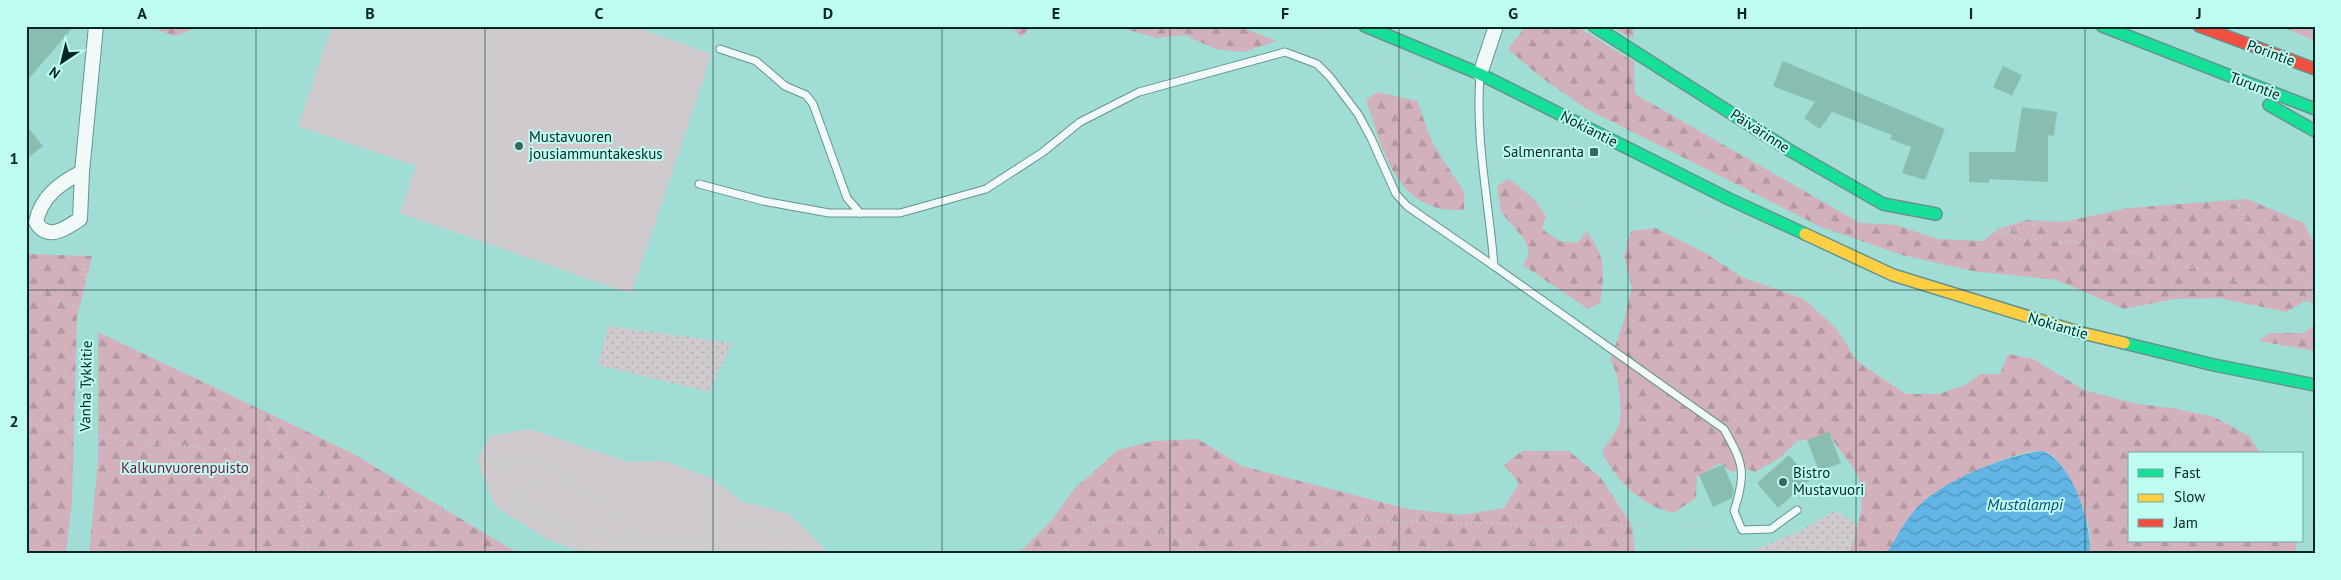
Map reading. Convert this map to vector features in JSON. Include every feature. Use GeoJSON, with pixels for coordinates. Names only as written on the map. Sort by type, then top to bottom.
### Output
{"type":"FeatureCollection","features":[{"type":"Feature","properties":{"kind":"main road","name":"Nokiantie"},"geometry":{"type":"LineString","coordinates":[[1365,26],[1480,74],[1811,238],[1894,276],[2078,332],[2214,366],[2315,385]]}},
{"type":"Feature","properties":{"kind":"main road","name":"Päivärinne"},"geometry":{"type":"LineString","coordinates":[[1594,26],[1788,150],[1883,204],[1936,214]]}},
{"type":"Feature","properties":{"kind":"main road"},"geometry":{"type":"LineString","coordinates":[[2102,26],[2196,64],[2315,131]]}},
{"type":"Feature","properties":{"kind":"main road","name":"Porintie"},"geometry":{"type":"LineString","coordinates":[[2199,26],[2315,69]]}},
{"type":"Feature","properties":{"kind":"main road","name":"Turuntie"},"geometry":{"type":"LineString","coordinates":[[2196,64],[2315,109]]}},
{"type":"Feature","properties":{"kind":"main road","name":"Nokiantie"},"geometry":{"type":"LineString","coordinates":[[1811,238],[2010,301],[2216,353],[2315,374]]}},
{"type":"Feature","properties":{"kind":"street"},"geometry":{"type":"LineString","coordinates":[[82,172],[49,195],[40,206],[36,222],[46,231],[57,233],[80,219],[82,172],[96,26]]}},
{"type":"Feature","properties":{"kind":"street"},"geometry":{"type":"LineString","coordinates":[[1480,74],[1496,26]]}},
{"type":"Feature","properties":{"kind":"lane"},"geometry":{"type":"LineString","coordinates":[[720,49],[756,61],[786,86],[806,95],[813,104],[846,198],[860,213]]}},
{"type":"Feature","properties":{"kind":"lane"},"geometry":{"type":"LineString","coordinates":[[699,184],[763,201],[829,213],[900,213],[986,189],[1043,152],[1080,122],[1140,92],[1285,52],[1317,64],[1330,76],[1371,138],[1396,194],[1407,206],[1724,429],[1740,458],[1743,485],[1734,510],[1742,530],[1771,529],[1797,510]]}},
{"type":"Feature","properties":{"kind":"lane"},"geometry":{"type":"LineString","coordinates":[[1480,74],[1478,105],[1483,180],[1489,207],[1494,266]]}},
{"type":"Feature","properties":{"kind":"path"},"geometry":{"type":"LineString","coordinates":[[960,26],[1038,77],[1070,85],[1140,92]]}},
{"type":"Feature","properties":{"kind":"path"},"geometry":{"type":"LineString","coordinates":[[1304,26],[1402,68],[1478,105]]}},
{"type":"Feature","properties":{"kind":"path"},"geometry":{"type":"LineString","coordinates":[[1260,86],[1275,93],[1288,94],[1306,90],[1344,95]]}},
{"type":"Feature","properties":{"kind":"path"},"geometry":{"type":"LineString","coordinates":[[1575,209],[1579,145]]}},
{"type":"Feature","properties":{"kind":"path"},"geometry":{"type":"LineString","coordinates":[[1481,152],[1542,186],[1575,209],[1601,235],[1616,271],[1616,300],[1600,341]]}},
{"type":"Feature","properties":{"kind":"path"},"geometry":{"type":"LineString","coordinates":[[1936,214],[1974,223],[2020,239],[2079,242],[2158,258],[2217,276],[2314,300],[2314,292],[2297,274],[2260,245],[2238,205],[2208,193],[2165,184],[2136,188],[2076,213],[2004,233]]}},
{"type":"Feature","properties":{"kind":"path","name":"Vanha Tykkitie"},"geometry":{"type":"LineString","coordinates":[[76,554],[84,487],[88,351],[85,312],[88,305],[80,219]]}},
{"type":"Feature","properties":{"kind":"path"},"geometry":{"type":"LineString","coordinates":[[26,288],[85,312]]}},
{"type":"Feature","properties":{"kind":"path"},"geometry":{"type":"LineString","coordinates":[[88,305],[100,318],[113,327],[253,408],[269,423],[288,464],[298,476],[313,488],[342,504],[367,512],[470,510],[545,554]]}},
{"type":"Feature","properties":{"kind":"path"},"geometry":{"type":"LineString","coordinates":[[26,423],[136,442],[239,450],[288,464]]}},
{"type":"Feature","properties":{"kind":"path"},"geometry":{"type":"LineString","coordinates":[[585,554],[557,523],[523,499],[506,482],[501,465],[510,454],[546,467],[596,497],[640,542]]}},
{"type":"Feature","properties":{"kind":"path"},"geometry":{"type":"LineString","coordinates":[[186,554],[200,519],[232,490],[288,464]]}},
{"type":"Feature","properties":{"kind":"path"},"geometry":{"type":"LineString","coordinates":[[494,512],[523,499],[531,492],[537,477],[546,467]]}},
{"type":"Feature","properties":{"kind":"path"},"geometry":{"type":"LineString","coordinates":[[298,476],[300,512],[309,554]]}},
{"type":"Feature","properties":{"kind":"path"},"geometry":{"type":"LineString","coordinates":[[2312,552],[2310,537],[2315,496]]}},
{"type":"Feature","properties":{"kind":"path"},"geometry":{"type":"LineString","coordinates":[[476,514],[527,509],[557,523],[574,524],[615,538],[640,542],[670,539],[687,544],[765,550],[778,554]]}},
{"type":"Feature","properties":{"kind":"path"},"geometry":{"type":"LineString","coordinates":[[687,544],[751,518],[768,524],[784,538],[796,554]]}},
{"type":"Feature","properties":{"kind":"path"},"geometry":{"type":"LineString","coordinates":[[1315,554],[1347,523],[1367,519],[1402,523],[1427,519],[1457,525],[1486,523],[1540,527],[1605,525],[1659,528],[1726,524],[1733,528]]}},
{"type":"Feature","properties":{"kind":"path"},"geometry":{"type":"LineString","coordinates":[[1066,554],[1074,542],[1092,525],[1111,522],[1152,528],[1189,542],[1208,554]]}},
{"type":"Feature","properties":{"kind":"path"},"geometry":{"type":"LineString","coordinates":[[492,554],[495,525]]}},
{"type":"Feature","properties":{"kind":"path"},"geometry":{"type":"LineString","coordinates":[[1325,543],[1346,535],[1365,538],[1387,534],[1412,545],[1460,554]]}},
{"type":"Feature","properties":{"kind":"path"},"geometry":{"type":"LineString","coordinates":[[1489,554],[1524,543],[1556,539],[1647,540],[1733,554]]}},
{"type":"Feature","properties":{"kind":"path"},"geometry":{"type":"LineString","coordinates":[[574,542],[614,554]]}},
{"type":"Feature","properties":{"kind":"path"},"geometry":{"type":"LineString","coordinates":[[734,549],[736,554]]}},
{"type":"Feature","properties":{"kind":"path"},"geometry":{"type":"LineString","coordinates":[[1547,554],[1566,550],[1571,554]]}},
{"type":"Feature","properties":{"kind":"path"},"geometry":{"type":"LineString","coordinates":[[1367,554],[1382,554]]}},
{"type":"Feature","properties":{"kind":"green space"},"geometry":{"type":"Polygon","coordinates":[[[147,26],[201,26],[175,36],[147,26]]]}},
{"type":"Feature","properties":{"kind":"green space"},"geometry":{"type":"Polygon","coordinates":[[[1011,26],[1033,26],[1020,37],[1011,26]]]}},
{"type":"Feature","properties":{"kind":"green space"},"geometry":{"type":"Polygon","coordinates":[[[1115,26],[1237,26],[1277,41],[1243,52],[1215,49],[1185,35],[1157,38],[1115,26]]]}},
{"type":"Feature","properties":{"kind":"green space"},"geometry":{"type":"Polygon","coordinates":[[[1526,26],[1576,26],[1634,62],[1635,94],[1860,223],[1897,225],[1937,239],[1983,241],[1998,229],[2027,220],[2063,222],[2128,208],[2247,199],[2304,223],[2315,245],[2315,303],[2305,301],[2286,312],[2219,298],[2174,299],[2124,309],[2057,280],[1973,271],[1902,255],[1821,227],[1585,108],[1538,75],[1508,49],[1526,26]]]}},
{"type":"Feature","properties":{"kind":"green space"},"geometry":{"type":"Polygon","coordinates":[[[1610,26],[1633,26],[1633,39],[1610,26]]]}},
{"type":"Feature","properties":{"kind":"green space"},"geometry":{"type":"Polygon","coordinates":[[[2280,26],[2315,26],[2315,41],[2280,26]]]}},
{"type":"Feature","properties":{"kind":"green space"},"geometry":{"type":"Polygon","coordinates":[[[1377,92],[1417,101],[1432,142],[1464,192],[1464,210],[1441,209],[1423,202],[1408,191],[1396,176],[1379,140],[1366,100],[1377,92]]]}},
{"type":"Feature","properties":{"kind":"green space"},"geometry":{"type":"Polygon","coordinates":[[[1509,179],[1535,200],[1546,216],[1542,229],[1559,241],[1577,243],[1587,231],[1601,257],[1603,282],[1600,303],[1588,309],[1523,265],[1529,254],[1525,240],[1501,212],[1497,186],[1509,179]]]}},
{"type":"Feature","properties":{"kind":"green space"},"geometry":{"type":"Polygon","coordinates":[[[1656,228],[1705,253],[1742,277],[1804,299],[1836,328],[1857,361],[1906,394],[1939,394],[1965,385],[1980,374],[2000,374],[2008,354],[2033,359],[2084,390],[2137,404],[2173,408],[2214,417],[2249,436],[2260,452],[2128,452],[2128,542],[2297,542],[2295,554],[2090,554],[2090,540],[2085,514],[2069,476],[2054,457],[2046,452],[2035,451],[2002,460],[1964,476],[1933,494],[1913,513],[1886,554],[1848,554],[1856,534],[1861,490],[1855,471],[1831,436],[1797,441],[1780,458],[1755,472],[1745,468],[1732,472],[1720,463],[1697,477],[1696,498],[1673,513],[1662,510],[1640,498],[1622,482],[1602,452],[1615,433],[1620,421],[1619,389],[1616,372],[1610,360],[1623,324],[1632,287],[1624,256],[1631,231],[1656,228]]]}},
{"type":"Feature","properties":{"kind":"green space"},"geometry":{"type":"Polygon","coordinates":[[[26,254],[92,256],[77,317],[72,500],[66,554],[26,554],[26,254]]]}},
{"type":"Feature","properties":{"kind":"green space"},"geometry":{"type":"Polygon","coordinates":[[[2315,325],[2315,351],[2259,341],[2269,333],[2303,333],[2315,325]]]}},
{"type":"Feature","properties":{"kind":"green space","name":"Kalkunvuorenpuisto"},"geometry":{"type":"Polygon","coordinates":[[[98,332],[352,453],[519,554],[89,554],[98,460],[98,332]]]}},
{"type":"Feature","properties":{"kind":"green space"},"geometry":{"type":"Polygon","coordinates":[[[1198,439],[1242,466],[1408,509],[1462,515],[1504,508],[1519,483],[1504,465],[1522,451],[1569,451],[1600,477],[1632,525],[1635,554],[1018,554],[1052,520],[1074,489],[1118,450],[1153,441],[1198,439]]]}},
{"type":"Feature","properties":{"kind":"shaded area","name":"Mustavuoren jousiammuntakeskus"},"geometry":{"type":"Polygon","coordinates":[[[332,26],[632,26],[712,54],[631,294],[400,213],[416,166],[298,126],[332,26]]]}},
{"type":"Feature","properties":{"kind":"shaded area"},"geometry":{"type":"Polygon","coordinates":[[[608,326],[732,343],[709,392],[598,365],[608,326]]]}},
{"type":"Feature","properties":{"kind":"shaded area"},"geometry":{"type":"Polygon","coordinates":[[[530,429],[628,462],[665,461],[711,478],[741,501],[790,514],[830,554],[587,554],[549,540],[495,506],[477,460],[490,436],[530,429]]]}},
{"type":"Feature","properties":{"kind":"shaded area"},"geometry":{"type":"Polygon","coordinates":[[[1835,511],[1858,524],[1848,554],[1675,554],[1693,549],[1750,552],[1797,532],[1835,511]]]}},
{"type":"Feature","properties":{"kind":"water","name":"Mustalampi"},"geometry":{"type":"Polygon","coordinates":[[[2043,451],[2054,458],[2072,482],[2084,511],[2090,541],[2090,554],[1886,554],[1913,512],[1935,492],[1980,468],[2014,457],[2043,451]]]}},
{"type":"Feature","properties":{"kind":"building"},"geometry":{"type":"Polygon","coordinates":[[[26,26],[74,26],[26,82],[26,26]]]}},
{"type":"Feature","properties":{"kind":"building"},"geometry":{"type":"Polygon","coordinates":[[[1783,61],[1945,129],[1925,180],[1902,173],[1911,147],[1890,139],[1892,135],[1832,112],[1820,129],[1804,118],[1815,102],[1773,86],[1783,61]]]}},
{"type":"Feature","properties":{"kind":"building"},"geometry":{"type":"Polygon","coordinates":[[[2003,66],[2022,75],[2012,96],[1993,87],[2003,66]]]}},
{"type":"Feature","properties":{"kind":"building"},"geometry":{"type":"Polygon","coordinates":[[[2022,107],[2057,112],[2054,136],[2048,135],[2048,182],[1989,179],[1989,183],[1969,182],[1969,152],[2015,152],[2022,107]]]}},
{"type":"Feature","properties":{"kind":"building"},"geometry":{"type":"Polygon","coordinates":[[[26,125],[43,146],[26,159],[26,125]]]}},
{"type":"Feature","properties":{"kind":"building"},"geometry":{"type":"Polygon","coordinates":[[[1829,432],[1841,463],[1819,471],[1807,440],[1829,432]]]}},
{"type":"Feature","properties":{"kind":"building","name":"Bistro Mustavuori"},"geometry":{"type":"Polygon","coordinates":[[[1789,455],[1810,480],[1778,508],[1757,483],[1789,455]]]}},
{"type":"Feature","properties":{"kind":"building"},"geometry":{"type":"Polygon","coordinates":[[[1723,464],[1734,490],[1732,498],[1713,507],[1699,475],[1723,464]]]}},
{"type":"Feature","properties":{"kind":"traffic: fast"},"geometry":{"type":"LineString","coordinates":[[1365,26],[1480,74],[1729,199],[1805,234]]}},
{"type":"Feature","properties":{"kind":"traffic: fast"},"geometry":{"type":"LineString","coordinates":[[1594,26],[1789,150],[1883,204],[1936,214]]}},
{"type":"Feature","properties":{"kind":"traffic: fast"},"geometry":{"type":"LineString","coordinates":[[2102,26],[2315,109]]}},
{"type":"Feature","properties":{"kind":"traffic: fast"},"geometry":{"type":"LineString","coordinates":[[2269,105],[2315,131]]}},
{"type":"Feature","properties":{"kind":"traffic: fast"},"geometry":{"type":"LineString","coordinates":[[2124,343],[2214,365],[2315,385]]}},
{"type":"Feature","properties":{"kind":"traffic: slow"},"geometry":{"type":"LineString","coordinates":[[1805,234],[1893,275],[2078,332],[2124,343]]}},
{"type":"Feature","properties":{"kind":"traffic: jam"},"geometry":{"type":"LineString","coordinates":[[2199,26],[2315,69]]}},
{"type":"Feature","properties":{"kind":"place","name":"Mustavuoren jousiammuntakeskus"},"geometry":{"type":"Point","coordinates":[519,146]}},
{"type":"Feature","properties":{"kind":"place","name":"Salmenranta"},"geometry":{"type":"Point","coordinates":[1594,152]}},
{"type":"Feature","properties":{"kind":"place","name":"Bistro Mustavuori"},"geometry":{"type":"Point","coordinates":[1783,482]}}]}
